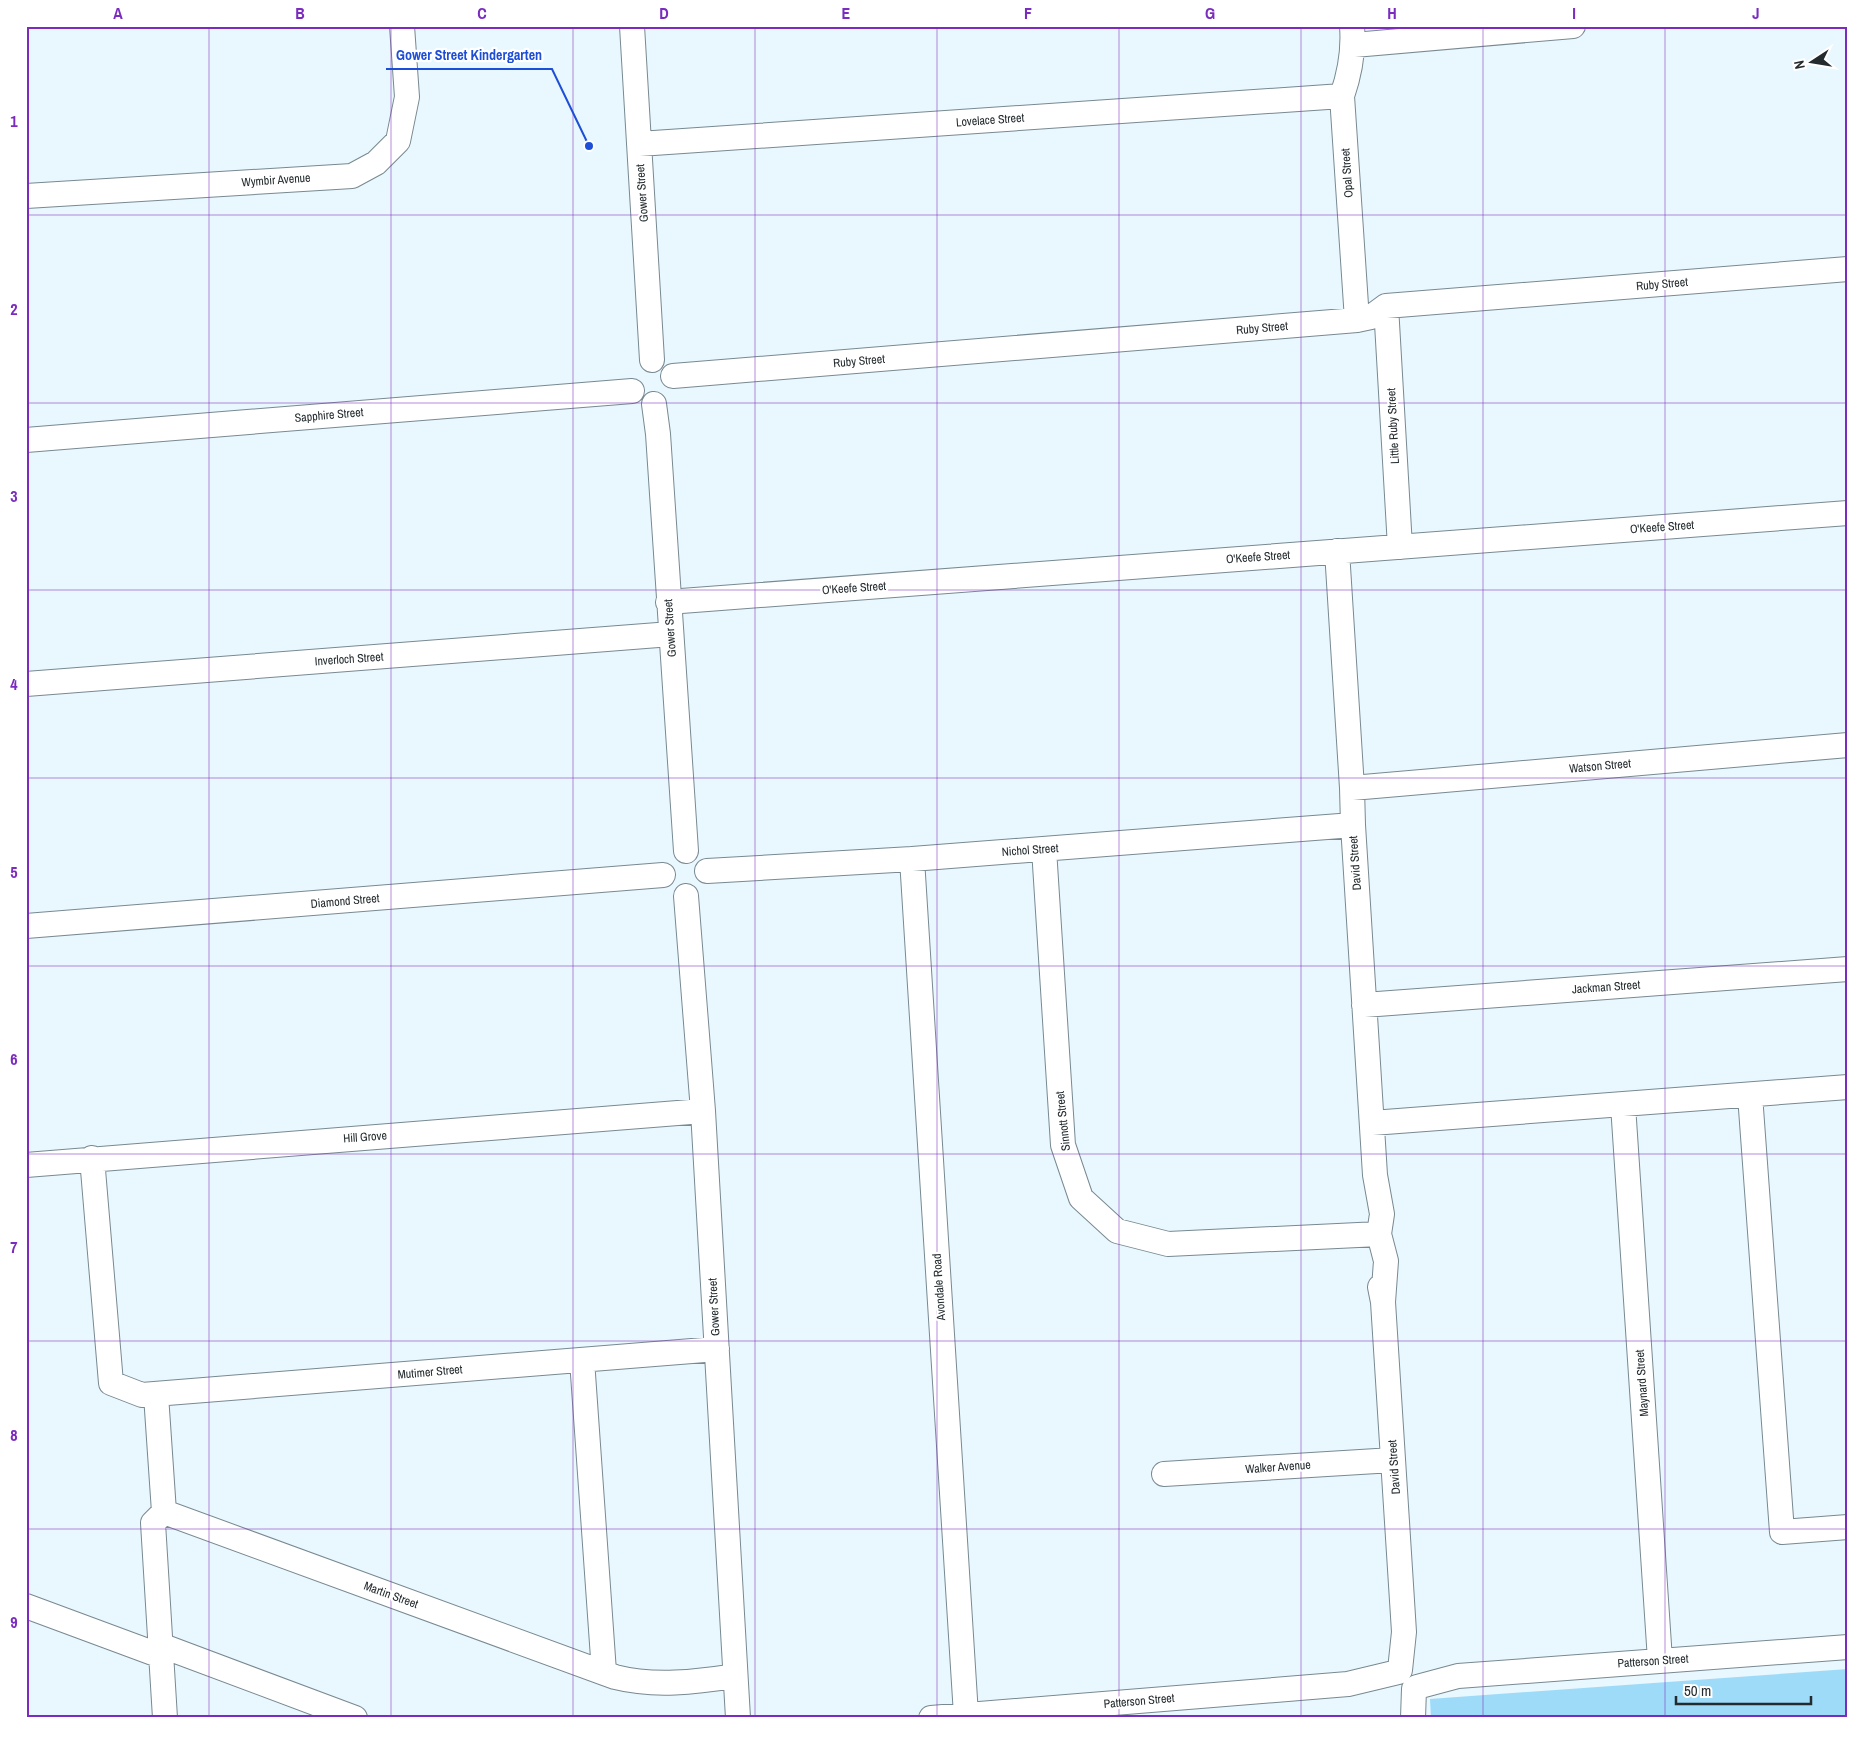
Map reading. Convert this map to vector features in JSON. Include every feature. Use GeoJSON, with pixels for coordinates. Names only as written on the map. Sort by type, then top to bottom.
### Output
{"type":"FeatureCollection","features":[{"type":"Feature","properties":{"kind":"street","name":"Wymbir Avenue"},"geometry":{"type":"LineString","coordinates":[[26,196],[352,176],[376,163],[398,141],[407,97],[402,26]]}},
{"type":"Feature","properties":{"kind":"street","name":"Gower Street"},"geometry":{"type":"LineString","coordinates":[[632,26],[652,360]]}},
{"type":"Feature","properties":{"kind":"street"},"geometry":{"type":"LineString","coordinates":[[1353,36],[1573,26]]}},
{"type":"Feature","properties":{"kind":"street","name":"Opal Street"},"geometry":{"type":"LineString","coordinates":[[1353,36],[1349,76],[1342,96],[1357,320]]}},
{"type":"Feature","properties":{"kind":"street","name":"Lovelace Street"},"geometry":{"type":"LineString","coordinates":[[639,144],[1342,96]]}},
{"type":"Feature","properties":{"kind":"street","name":"Ruby Street"},"geometry":{"type":"LineString","coordinates":[[673,376],[1357,320],[1371,317],[1386,306],[1848,269]]}},
{"type":"Feature","properties":{"kind":"street","name":"Little Ruby Street"},"geometry":{"type":"LineString","coordinates":[[1386,306],[1400,547]]}},
{"type":"Feature","properties":{"kind":"street"},"geometry":{"type":"LineString","coordinates":[[652,360],[665,365],[673,376],[674,384],[668,398],[654,404],[641,401],[632,391],[630,382],[632,374],[637,367],[644,362],[652,360]]}},
{"type":"Feature","properties":{"kind":"street","name":"Sapphire Street"},"geometry":{"type":"LineString","coordinates":[[26,440],[632,391]]}},
{"type":"Feature","properties":{"kind":"street","name":"Gower Street"},"geometry":{"type":"LineString","coordinates":[[654,404],[658,434],[686,852]]}},
{"type":"Feature","properties":{"kind":"street","name":"O'Keefe Street"},"geometry":{"type":"LineString","coordinates":[[668,602],[1848,513]]}},
{"type":"Feature","properties":{"kind":"street","name":"David Street"},"geometry":{"type":"LineString","coordinates":[[1337,551],[1352,788],[1352,826],[1375,1175],[1382,1214],[1373,1235],[1386,1261],[1383,1302],[1407,1680],[1406,1718]]}},
{"type":"Feature","properties":{"kind":"street","name":"Inverloch Street"},"geometry":{"type":"LineString","coordinates":[[26,684],[671,634]]}},
{"type":"Feature","properties":{"kind":"street","name":"Watson Street"},"geometry":{"type":"LineString","coordinates":[[1352,788],[1848,745]]}},
{"type":"Feature","properties":{"kind":"street","name":"Nichol Street"},"geometry":{"type":"LineString","coordinates":[[707,871],[912,859],[1352,826]]}},
{"type":"Feature","properties":{"kind":"street","name":"Sinnott Street"},"geometry":{"type":"LineString","coordinates":[[1044,849],[1062,1145],[1081,1198],[1117,1231],[1168,1244],[1373,1235]]}},
{"type":"Feature","properties":{"kind":"street"},"geometry":{"type":"LineString","coordinates":[[686,852],[699,857],[705,862],[707,871],[707,879],[702,889],[696,894],[686,896],[671,891],[663,875],[664,866],[670,858],[677,853],[686,852]]}},
{"type":"Feature","properties":{"kind":"street","name":"Avondale Road"},"geometry":{"type":"LineString","coordinates":[[912,859],[966,1715]]}},
{"type":"Feature","properties":{"kind":"street","name":"Diamond Street"},"geometry":{"type":"LineString","coordinates":[[26,926],[663,875]]}},
{"type":"Feature","properties":{"kind":"street","name":"Gower Street"},"geometry":{"type":"LineString","coordinates":[[686,896],[703,1111],[738,1718]]}},
{"type":"Feature","properties":{"kind":"street","name":"Jackman Street"},"geometry":{"type":"LineString","coordinates":[[1364,1005],[1848,969]]}},
{"type":"Feature","properties":{"kind":"street"},"geometry":{"type":"LineString","coordinates":[[1372,1123],[1848,1087]]}},
{"type":"Feature","properties":{"kind":"street"},"geometry":{"type":"LineString","coordinates":[[1750,1094],[1782,1532],[1848,1527]]}},
{"type":"Feature","properties":{"kind":"street","name":"Maynard Street"},"geometry":{"type":"LineString","coordinates":[[1623,1105],[1660,1660]]}},
{"type":"Feature","properties":{"kind":"street","name":"Hill Grove"},"geometry":{"type":"LineString","coordinates":[[26,1165],[92,1158],[703,1111]]}},
{"type":"Feature","properties":{"kind":"street"},"geometry":{"type":"LineString","coordinates":[[92,1158],[111,1382],[149,1395],[164,1512],[153,1524],[165,1718]]}},
{"type":"Feature","properties":{"kind":"street","name":"Mutimer Street"},"geometry":{"type":"LineString","coordinates":[[149,1395],[717,1349]]}},
{"type":"Feature","properties":{"kind":"street"},"geometry":{"type":"LineString","coordinates":[[582,1360],[604,1672]]}},
{"type":"Feature","properties":{"kind":"street","name":"Walker Avenue"},"geometry":{"type":"LineString","coordinates":[[1164,1474],[1393,1460]]}},
{"type":"Feature","properties":{"kind":"street","name":"Martin Street"},"geometry":{"type":"LineString","coordinates":[[164,1512],[634,1682],[657,1683],[736,1676]]}},
{"type":"Feature","properties":{"kind":"street"},"geometry":{"type":"LineString","coordinates":[[26,1606],[355,1718]]}},
{"type":"Feature","properties":{"kind":"street","name":"Patterson Street"},"geometry":{"type":"LineString","coordinates":[[930,1718],[1348,1684],[1848,1647]]}},
{"type":"Feature","properties":{"kind":"street","name":"David Street"},"geometry":{"type":"LineString","coordinates":[[1407,1680],[1413,1718]]}},
{"type":"Feature","properties":{"kind":"shaded area"},"geometry":{"type":"Polygon","coordinates":[[[1848,1669],[1848,1718],[1431,1718],[1430,1699],[1848,1669]]]}},
{"type":"Feature","properties":{"kind":"place","name":"Gower Street Kindergarten"},"geometry":{"type":"Point","coordinates":[589,146]}}]}
